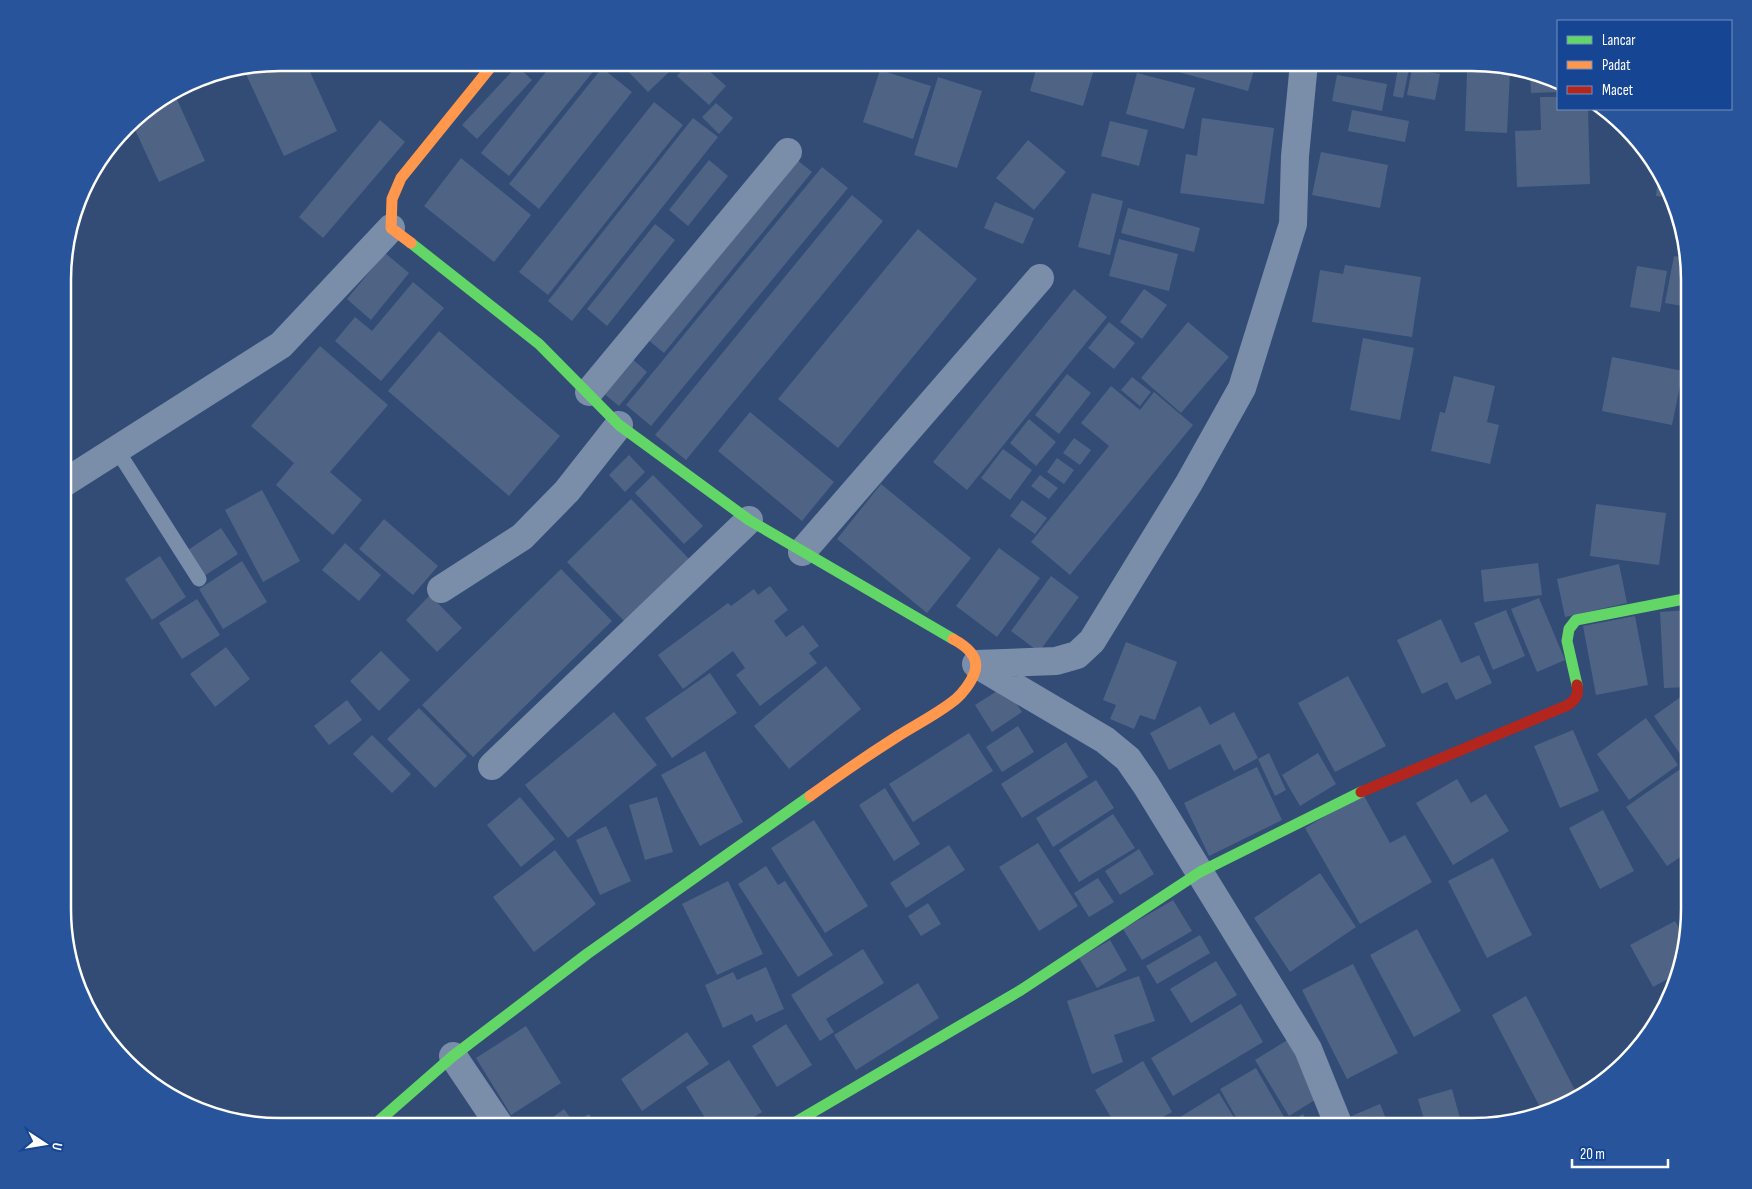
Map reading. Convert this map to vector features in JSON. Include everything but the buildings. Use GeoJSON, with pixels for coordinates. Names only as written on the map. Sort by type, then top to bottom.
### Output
{"type":"FeatureCollection","features":[{"type":"Feature","properties":{"kind":"street"},"geometry":{"type":"LineString","coordinates":[[71,479],[281,345],[391,228],[392,199],[401,178],[487,71]]}},
{"type":"Feature","properties":{"kind":"street"},"geometry":{"type":"LineString","coordinates":[[976,664],[1056,661],[1077,655],[1092,641],[1189,483],[1242,388],[1292,224],[1295,156],[1303,71]]}},
{"type":"Feature","properties":{"kind":"street"},"geometry":{"type":"LineString","coordinates":[[589,392],[788,152]]}},
{"type":"Feature","properties":{"kind":"street"},"geometry":{"type":"LineString","coordinates":[[382,1118],[453,1056],[595,948],[870,753],[957,698],[975,674],[976,664],[973,654],[962,644],[749,520],[619,425],[589,392],[539,344],[391,228]]}},
{"type":"Feature","properties":{"kind":"street"},"geometry":{"type":"LineString","coordinates":[[802,552],[1040,278]]}},
{"type":"Feature","properties":{"kind":"street"},"geometry":{"type":"LineString","coordinates":[[441,589],[522,537],[568,491],[619,425]]}},
{"type":"Feature","properties":{"kind":"street"},"geometry":{"type":"LineString","coordinates":[[492,766],[749,520]]}},
{"type":"Feature","properties":{"kind":"street"},"geometry":{"type":"LineString","coordinates":[[803,1118],[1021,990],[1200,872],[1366,789],[1568,705],[1575,700],[1578,692],[1567,641],[1569,630],[1576,620],[1681,600]]}},
{"type":"Feature","properties":{"kind":"street"},"geometry":{"type":"LineString","coordinates":[[976,664],[1105,740],[1128,759],[1200,872],[1308,1049],[1336,1118]]}},
{"type":"Feature","properties":{"kind":"street"},"geometry":{"type":"LineString","coordinates":[[453,1056],[495,1118]]}},
{"type":"Feature","properties":{"kind":"lane"},"geometry":{"type":"LineString","coordinates":[[116,450],[199,579]]}},
{"type":"Feature","properties":{"kind":"traffic: fast"},"geometry":{"type":"LineString","coordinates":[[411,243],[539,344],[619,425],[749,520],[953,639]]}},
{"type":"Feature","properties":{"kind":"traffic: fast"},"geometry":{"type":"LineString","coordinates":[[1577,685],[1567,641],[1569,629],[1576,620],[1681,600]]}},
{"type":"Feature","properties":{"kind":"traffic: fast"},"geometry":{"type":"LineString","coordinates":[[803,1118],[1021,990],[1200,872],[1361,792]]}},
{"type":"Feature","properties":{"kind":"traffic: fast"},"geometry":{"type":"LineString","coordinates":[[382,1118],[453,1056],[587,954],[810,796]]}},
{"type":"Feature","properties":{"kind":"traffic: slow"},"geometry":{"type":"LineString","coordinates":[[411,243],[391,228],[392,199],[401,178],[488,71]]}},
{"type":"Feature","properties":{"kind":"traffic: slow"},"geometry":{"type":"LineString","coordinates":[[810,796],[876,750],[942,709],[961,694],[973,677],[976,662],[971,653],[953,639]]}},
{"type":"Feature","properties":{"kind":"traffic: jam"},"geometry":{"type":"LineString","coordinates":[[1361,792],[1568,705],[1573,701],[1578,692],[1577,685]]}}]}
